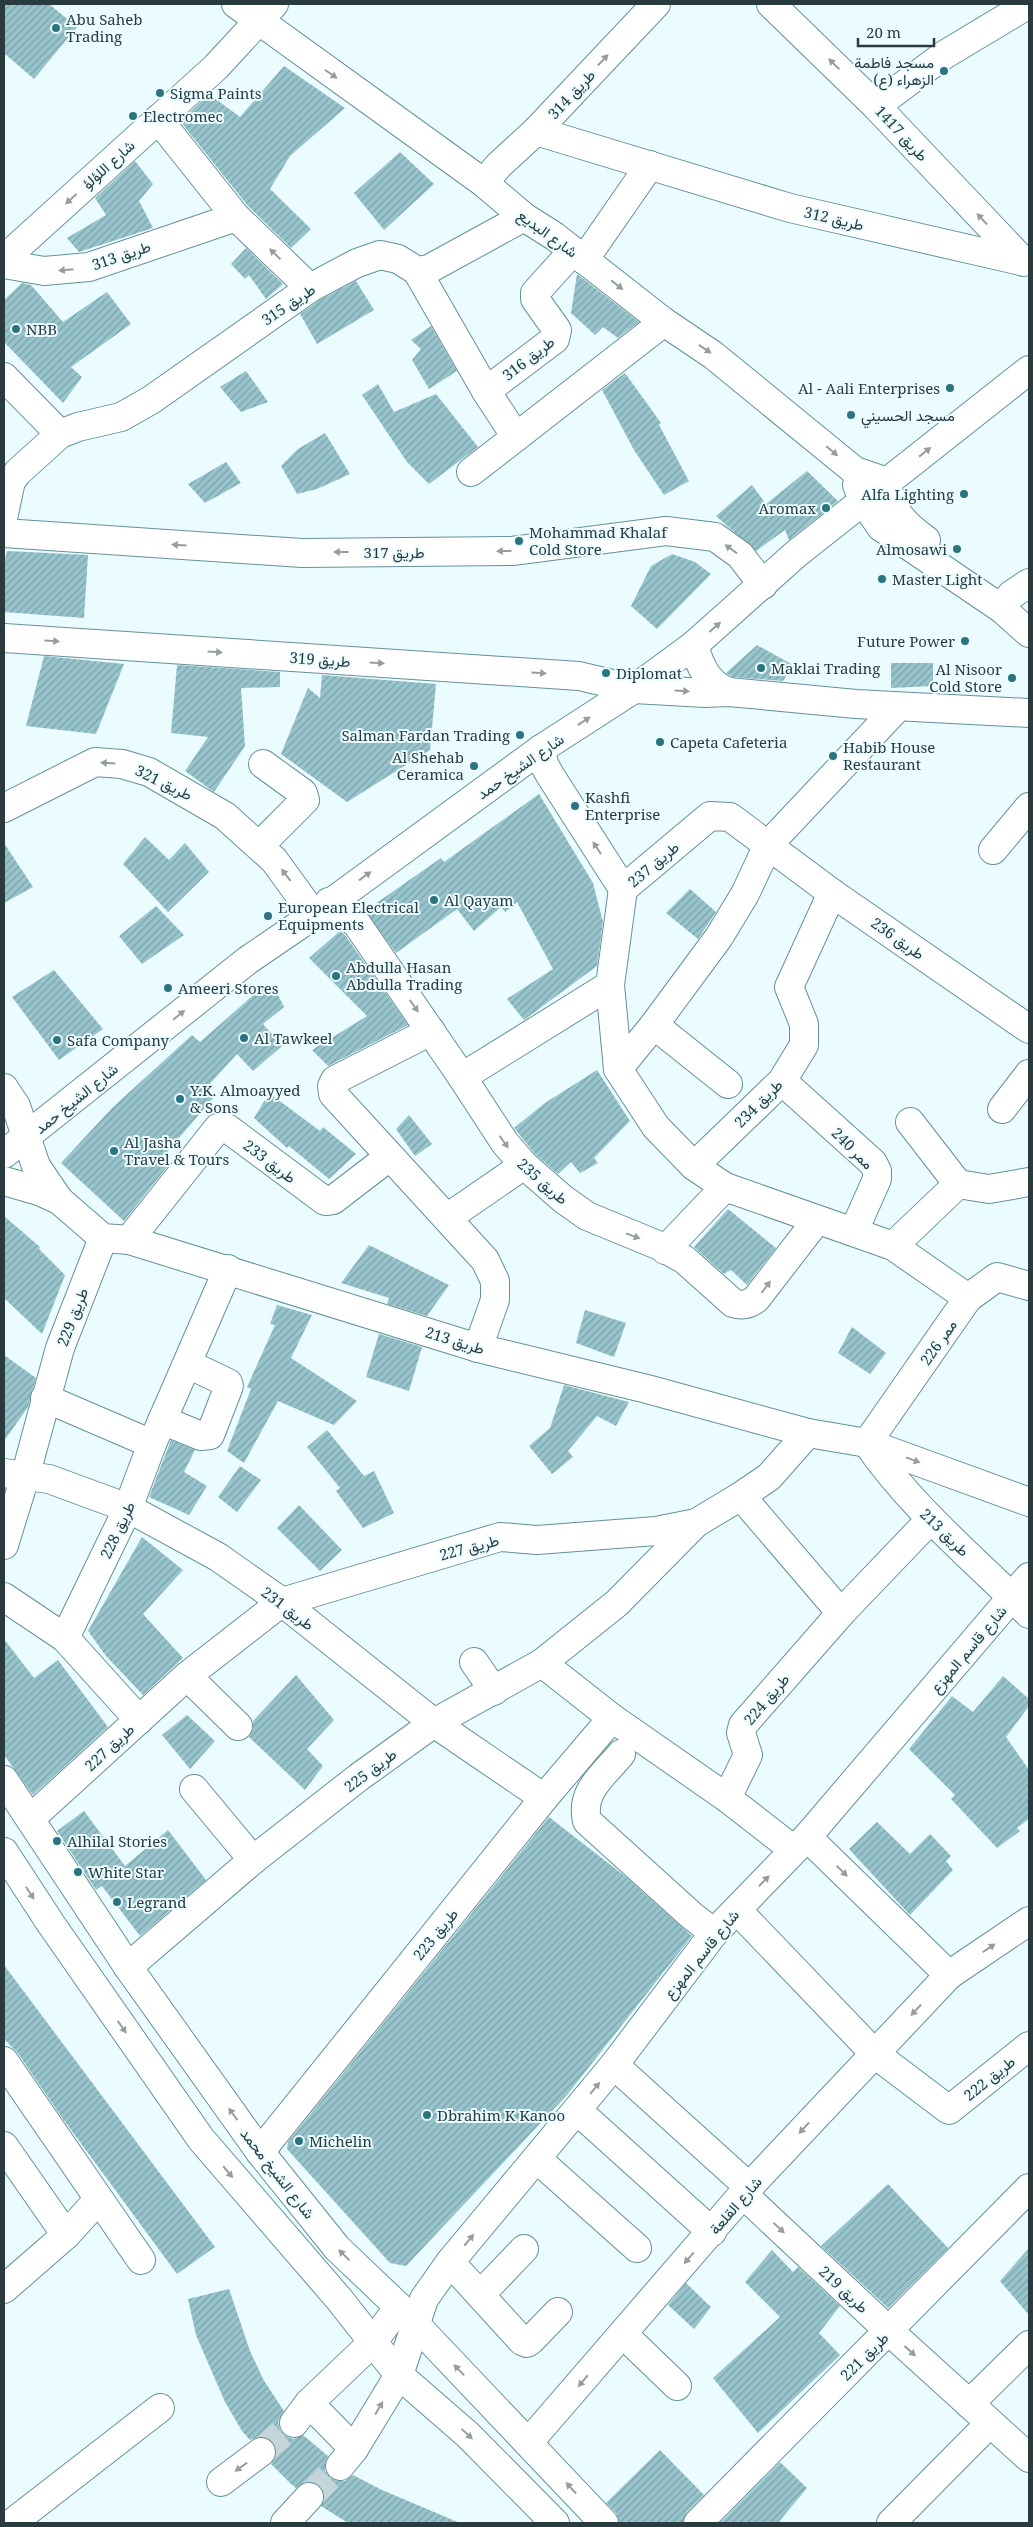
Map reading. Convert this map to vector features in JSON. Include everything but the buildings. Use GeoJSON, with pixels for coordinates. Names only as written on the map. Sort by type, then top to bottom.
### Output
{"type":"FeatureCollection","features":[{"type":"Feature","properties":{"kind":"street"},"geometry":{"type":"LineString","coordinates":[[216,67],[224,51],[228,34],[227,18],[223,4]]}},
{"type":"Feature","properties":{"kind":"street","name":"شارع البديع"},"geometry":{"type":"LineString","coordinates":[[236,4],[266,12],[297,50],[484,183],[524,217],[579,256],[664,322],[713,355],[855,471],[887,482]]}},
{"type":"Feature","properties":{"kind":"street"},"geometry":{"type":"LineString","coordinates":[[288,4],[289,19],[297,50]]}},
{"type":"Feature","properties":{"kind":"street","name":"طريق 314"},"geometry":{"type":"LineString","coordinates":[[484,183],[498,166],[536,131],[656,4]]}},
{"type":"Feature","properties":{"kind":"street","name":"طريق 1417"},"geometry":{"type":"LineString","coordinates":[[771,4],[876,106],[1025,263]]}},
{"type":"Feature","properties":{"kind":"street"},"geometry":{"type":"LineString","coordinates":[[876,106],[944,54],[1028,4]]}},
{"type":"Feature","properties":{"kind":"street","name":"شارع اللؤلؤ"},"geometry":{"type":"LineString","coordinates":[[4,259],[216,67],[266,12]]}},
{"type":"Feature","properties":{"kind":"street"},"geometry":{"type":"LineString","coordinates":[[158,119],[236,217],[310,288]]}},
{"type":"Feature","properties":{"kind":"street","name":"طريق 312"},"geometry":{"type":"LineString","coordinates":[[536,131],[790,208],[1025,263]]}},
{"type":"Feature","properties":{"kind":"street"},"geometry":{"type":"LineString","coordinates":[[579,256],[650,165]]}},
{"type":"Feature","properties":{"kind":"street","name":"طريق 313"},"geometry":{"type":"LineString","coordinates":[[4,264],[44,271],[89,267],[236,217]]}},
{"type":"Feature","properties":{"kind":"street"},"geometry":{"type":"LineString","coordinates":[[417,271],[429,269],[524,217]]}},
{"type":"Feature","properties":{"kind":"street","name":"طريق 315"},"geometry":{"type":"LineString","coordinates":[[4,514],[9,489],[18,472],[60,434],[78,427],[121,416],[151,400],[310,288],[357,263],[380,256],[398,259],[417,271]]}},
{"type":"Feature","properties":{"kind":"street","name":"طريق 316"},"geometry":{"type":"LineString","coordinates":[[486,391],[555,339],[556,330],[535,299],[535,293],[537,288],[579,256]]}},
{"type":"Feature","properties":{"kind":"street","name":"طريق 316"},"geometry":{"type":"LineString","coordinates":[[417,271],[486,391],[516,437]]}},
{"type":"Feature","properties":{"kind":"street"},"geometry":{"type":"LineString","coordinates":[[471,472],[664,322]]}},
{"type":"Feature","properties":{"kind":"street","name":"شارع الشيخ حمد"},"geometry":{"type":"LineString","coordinates":[[4,1154],[248,960],[541,749],[634,689],[694,645],[796,554],[1029,370]]}},
{"type":"Feature","properties":{"kind":"street"},"geometry":{"type":"LineString","coordinates":[[4,377],[60,434]]}},
{"type":"Feature","properties":{"kind":"street"},"geometry":{"type":"LineString","coordinates":[[855,471],[857,488],[863,501],[881,528],[1018,599]]}},
{"type":"Feature","properties":{"kind":"street"},"geometry":{"type":"LineString","coordinates":[[887,482],[893,508],[910,528],[1018,599],[1029,633]]}},
{"type":"Feature","properties":{"kind":"street","name":"طريق 317"},"geometry":{"type":"LineString","coordinates":[[4,533],[311,553],[512,551],[666,531],[715,537],[740,555],[763,585]]}},
{"type":"Feature","properties":{"kind":"street","name":"طريق 319"},"geometry":{"type":"LineString","coordinates":[[4,638],[579,676],[634,689]]}},
{"type":"Feature","properties":{"kind":"street"},"geometry":{"type":"LineString","coordinates":[[694,645],[706,675],[716,687],[729,692]]}},
{"type":"Feature","properties":{"kind":"street"},"geometry":{"type":"LineString","coordinates":[[634,689],[705,693],[729,692],[898,707],[1029,713]]}},
{"type":"Feature","properties":{"kind":"street"},"geometry":{"type":"LineString","coordinates":[[618,1069],[654,1025],[719,938],[745,894],[768,844],[898,707]]}},
{"type":"Feature","properties":{"kind":"street","name":"طريق 237"},"geometry":{"type":"LineString","coordinates":[[541,749],[544,764],[550,775],[623,889],[710,816],[730,817],[768,844]]}},
{"type":"Feature","properties":{"kind":"street","name":"طريق 321"},"geometry":{"type":"LineString","coordinates":[[4,808],[95,762],[122,764],[149,772],[204,802],[225,816],[274,860],[321,908]]}},
{"type":"Feature","properties":{"kind":"street"},"geometry":{"type":"LineString","coordinates":[[259,846],[305,800],[303,793],[263,764]]}},
{"type":"Feature","properties":{"kind":"street"},"geometry":{"type":"LineString","coordinates":[[993,850],[1029,807]]}},
{"type":"Feature","properties":{"kind":"street","name":"طريق 236"},"geometry":{"type":"LineString","coordinates":[[768,844],[832,893],[1029,1029]]}},
{"type":"Feature","properties":{"kind":"street"},"geometry":{"type":"LineString","coordinates":[[623,889],[610,985],[618,1069],[656,1127],[694,1166],[725,1187],[893,1246],[968,1298]]}},
{"type":"Feature","properties":{"kind":"street","name":"طريق 234"},"geometry":{"type":"LineString","coordinates":[[694,1166],[782,1081],[804,1045],[804,1024],[789,987],[832,893]]}},
{"type":"Feature","properties":{"kind":"street","name":"طريق 235"},"geometry":{"type":"LineString","coordinates":[[321,908],[357,924],[505,1143],[524,1165],[563,1199],[587,1216],[665,1250],[699,1270],[733,1303],[746,1305],[760,1295],[817,1220]]}},
{"type":"Feature","properties":{"kind":"street"},"geometry":{"type":"LineString","coordinates":[[462,1077],[610,985]]}},
{"type":"Feature","properties":{"kind":"street"},"geometry":{"type":"LineString","coordinates":[[654,1025],[728,1084]]}},
{"type":"Feature","properties":{"kind":"street"},"geometry":{"type":"LineString","coordinates":[[431,1031],[335,1080],[332,1086],[333,1094],[366,1127],[389,1157],[485,1260],[495,1281],[495,1300],[478,1348]]}},
{"type":"Feature","properties":{"kind":"street"},"geometry":{"type":"LineString","coordinates":[[1002,1109],[1029,1074]]}},
{"type":"Feature","properties":{"kind":"street","name":"ممر 240"},"geometry":{"type":"LineString","coordinates":[[782,1081],[873,1163],[877,1171],[877,1179],[854,1231]]}},
{"type":"Feature","properties":{"kind":"street","name":"طريق 213"},"geometry":{"type":"LineString","coordinates":[[6,1094],[27,1137],[36,1166],[59,1200]]}},
{"type":"Feature","properties":{"kind":"street"},"geometry":{"type":"LineString","coordinates":[[910,1122],[958,1184],[989,1189],[1029,1182]]}},
{"type":"Feature","properties":{"kind":"street","name":"طريق 233"},"geometry":{"type":"LineString","coordinates":[[116,1239],[218,1128],[222,1126],[325,1201],[333,1200],[389,1157]]}},
{"type":"Feature","properties":{"kind":"street"},"geometry":{"type":"LineString","coordinates":[[447,1218],[524,1165]]}},
{"type":"Feature","properties":{"kind":"street","name":"طريق 213"},"geometry":{"type":"LineString","coordinates":[[4,1181],[39,1191],[59,1200],[116,1239],[228,1269],[478,1348],[647,1389],[808,1433],[867,1443],[1029,1502]]}},
{"type":"Feature","properties":{"kind":"street"},"geometry":{"type":"LineString","coordinates":[[893,1246],[958,1184]]}},
{"type":"Feature","properties":{"kind":"street"},"geometry":{"type":"LineString","coordinates":[[665,1250],[725,1187]]}},
{"type":"Feature","properties":{"kind":"street","name":"طريق 229"},"geometry":{"type":"LineString","coordinates":[[4,1545],[14,1475],[45,1398],[60,1348],[116,1239]]}},
{"type":"Feature","properties":{"kind":"street","name":"طريق 228"},"geometry":{"type":"LineString","coordinates":[[65,1638],[128,1508],[158,1432],[228,1269]]}},
{"type":"Feature","properties":{"kind":"street","name":"ممر 226"},"geometry":{"type":"LineString","coordinates":[[867,1443],[968,1298],[997,1277],[1029,1286]]}},
{"type":"Feature","properties":{"kind":"street"},"geometry":{"type":"LineString","coordinates":[[45,1398],[158,1432],[201,1436],[210,1435],[229,1386],[228,1383],[188,1364]]}},
{"type":"Feature","properties":{"kind":"street","name":"طريق 227"},"geometry":{"type":"LineString","coordinates":[[30,1820],[188,1676],[282,1602],[500,1537],[537,1540],[656,1531],[696,1523],[741,1496],[769,1476],[808,1433]]}},
{"type":"Feature","properties":{"kind":"street","name":"طريق 213"},"geometry":{"type":"LineString","coordinates":[[867,1443],[884,1468],[932,1519],[1021,1606]]}},
{"type":"Feature","properties":{"kind":"street","name":"طريق 231"},"geometry":{"type":"LineString","coordinates":[[14,1475],[48,1479],[128,1508],[218,1557],[282,1602],[434,1723],[544,1798]]}},
{"type":"Feature","properties":{"kind":"street"},"geometry":{"type":"LineString","coordinates":[[741,1496],[840,1613]]}},
{"type":"Feature","properties":{"kind":"street","name":"طريق 224"},"geometry":{"type":"LineString","coordinates":[[728,1798],[748,1755],[741,1733],[743,1725],[840,1613],[932,1519]]}},
{"type":"Feature","properties":{"kind":"street","name":"طريق 225"},"geometry":{"type":"LineString","coordinates":[[128,1968],[253,1860],[359,1777],[434,1723],[494,1692],[542,1663],[617,1604],[696,1523]]}},
{"type":"Feature","properties":{"kind":"street","name":"شارع قاسم المهزع"},"geometry":{"type":"LineString","coordinates":[[406,2316],[424,2299],[450,2262],[614,2065],[714,1933],[800,1844],[1021,1606],[1029,1577]]}},
{"type":"Feature","properties":{"kind":"street"},"geometry":{"type":"LineString","coordinates":[[4,1597],[65,1638],[139,1720]]}},
{"type":"Feature","properties":{"kind":"street"},"geometry":{"type":"LineString","coordinates":[[474,1662],[494,1692]]}},
{"type":"Feature","properties":{"kind":"street"},"geometry":{"type":"LineString","coordinates":[[542,1663],[612,1718],[728,1798],[800,1844],[950,1975]]}},
{"type":"Feature","properties":{"kind":"street"},"geometry":{"type":"LineString","coordinates":[[188,1676],[238,1726]]}},
{"type":"Feature","properties":{"kind":"street","name":"طريق 223"},"geometry":{"type":"LineString","coordinates":[[260,2152],[544,1798],[612,1718]]}},
{"type":"Feature","properties":{"kind":"street"},"geometry":{"type":"LineString","coordinates":[[621,1754],[587,1795],[584,1808],[587,1821],[691,1915],[714,1933]]}},
{"type":"Feature","properties":{"kind":"street","name":"شارع الشيخ محمد"},"geometry":{"type":"LineString","coordinates":[[4,1780],[128,1968],[260,2152],[337,2248],[406,2316],[604,2523]]}},
{"type":"Feature","properties":{"kind":"street"},"geometry":{"type":"LineString","coordinates":[[194,1789],[253,1860]]}},
{"type":"Feature","properties":{"kind":"street"},"geometry":{"type":"LineString","coordinates":[[4,1852],[51,1924],[201,2139],[339,2300],[399,2375],[468,2435],[555,2523]]}},
{"type":"Feature","properties":{"kind":"street"},"geometry":{"type":"LineString","coordinates":[[737,1910],[875,2054]]}},
{"type":"Feature","properties":{"kind":"street","name":"شارع القلعة"},"geometry":{"type":"LineString","coordinates":[[528,2443],[712,2232],[746,2190],[950,1975],[1029,1921]]}},
{"type":"Feature","properties":{"kind":"street","name":"طريق 222"},"geometry":{"type":"LineString","coordinates":[[875,2054],[949,2110],[1029,2046]]}},
{"type":"Feature","properties":{"kind":"street"},"geometry":{"type":"LineString","coordinates":[[4,2061],[141,2260]]}},
{"type":"Feature","properties":{"kind":"street","name":"طريق 219"},"geometry":{"type":"LineString","coordinates":[[614,2065],[746,2190],[889,2331],[1029,2458]]}},
{"type":"Feature","properties":{"kind":"street"},"geometry":{"type":"LineString","coordinates":[[576,2112],[590,2121],[712,2232]]}},
{"type":"Feature","properties":{"kind":"street"},"geometry":{"type":"LineString","coordinates":[[4,2146],[66,2235]]}},
{"type":"Feature","properties":{"kind":"street"},"geometry":{"type":"LineString","coordinates":[[537,2159],[638,2248]]}},
{"type":"Feature","properties":{"kind":"street","name":"طريق 221"},"geometry":{"type":"LineString","coordinates":[[698,2523],[1029,2188]]}},
{"type":"Feature","properties":{"kind":"street"},"geometry":{"type":"LineString","coordinates":[[4,2289],[66,2235],[98,2200]]}},
{"type":"Feature","properties":{"kind":"street"},"geometry":{"type":"LineString","coordinates":[[480,2295],[524,2249]]}},
{"type":"Feature","properties":{"kind":"street"},"geometry":{"type":"LineString","coordinates":[[450,2262],[522,2341],[527,2343],[558,2312]]}},
{"type":"Feature","properties":{"kind":"street"},"geometry":{"type":"LineString","coordinates":[[406,2316],[399,2375],[347,2457],[301,2413],[372,2343],[406,2316]]}},
{"type":"Feature","properties":{"kind":"street"},"geometry":{"type":"LineString","coordinates":[[622,2334],[677,2386]]}},
{"type":"Feature","properties":{"kind":"street"},"geometry":{"type":"LineString","coordinates":[[969,2404],[1029,2345]]}},
{"type":"Feature","properties":{"kind":"street"},"geometry":{"type":"LineString","coordinates":[[12,2523],[160,2408]]}},
{"type":"Feature","properties":{"kind":"street"},"geometry":{"type":"LineString","coordinates":[[891,2523],[990,2423]]}},
{"type":"Feature","properties":{"kind":"street"},"geometry":{"type":"LineString","coordinates":[[221,2482],[261,2452]]}},
{"type":"Feature","properties":{"kind":"street"},"geometry":{"type":"LineString","coordinates":[[285,2523],[309,2497]]}},
{"type":"Feature","properties":{"kind":"tunnel"},"geometry":{"type":"LineString","coordinates":[[261,2452],[294,2423]]}},
{"type":"Feature","properties":{"kind":"tunnel"},"geometry":{"type":"LineString","coordinates":[[309,2497],[340,2466]]}},
{"type":"Feature","properties":{"kind":"place","name":"Abu Saheb Trading"},"geometry":{"type":"Point","coordinates":[56,28]}},
{"type":"Feature","properties":{"kind":"place","name":"مسجد فاطمة الزهراء (ع)"},"geometry":{"type":"Point","coordinates":[944,71]}},
{"type":"Feature","properties":{"kind":"place","name":"Sigma Paints"},"geometry":{"type":"Point","coordinates":[160,93]}},
{"type":"Feature","properties":{"kind":"place","name":"Electromec"},"geometry":{"type":"Point","coordinates":[133,116]}},
{"type":"Feature","properties":{"kind":"place","name":"NBB"},"geometry":{"type":"Point","coordinates":[16,329]}},
{"type":"Feature","properties":{"kind":"place","name":"Al - Aali Enterprises"},"geometry":{"type":"Point","coordinates":[950,388]}},
{"type":"Feature","properties":{"kind":"place","name":"مسجد الحسيني"},"geometry":{"type":"Point","coordinates":[851,415]}},
{"type":"Feature","properties":{"kind":"place","name":"Alfa Lighting"},"geometry":{"type":"Point","coordinates":[964,494]}},
{"type":"Feature","properties":{"kind":"place","name":"Aromax"},"geometry":{"type":"Point","coordinates":[826,508]}},
{"type":"Feature","properties":{"kind":"place","name":"Mohammad Khalaf Cold Store"},"geometry":{"type":"Point","coordinates":[519,541]}},
{"type":"Feature","properties":{"kind":"place","name":"Almosawi"},"geometry":{"type":"Point","coordinates":[957,549]}},
{"type":"Feature","properties":{"kind":"place","name":"Master Light"},"geometry":{"type":"Point","coordinates":[882,579]}},
{"type":"Feature","properties":{"kind":"place","name":"Future Power"},"geometry":{"type":"Point","coordinates":[965,641]}},
{"type":"Feature","properties":{"kind":"place","name":"Maklai Trading"},"geometry":{"type":"Point","coordinates":[761,668]}},
{"type":"Feature","properties":{"kind":"place","name":"Diplomat"},"geometry":{"type":"Point","coordinates":[606,673]}},
{"type":"Feature","properties":{"kind":"place","name":"Al Nisoor Cold Store"},"geometry":{"type":"Point","coordinates":[1012,678]}},
{"type":"Feature","properties":{"kind":"place","name":"Salman Fardan Trading"},"geometry":{"type":"Point","coordinates":[520,735]}},
{"type":"Feature","properties":{"kind":"place","name":"Capeta Cafeteria"},"geometry":{"type":"Point","coordinates":[660,742]}},
{"type":"Feature","properties":{"kind":"place","name":"Habib House Restaurant"},"geometry":{"type":"Point","coordinates":[833,756]}},
{"type":"Feature","properties":{"kind":"place","name":"Al Shehab Ceramica"},"geometry":{"type":"Point","coordinates":[474,766]}},
{"type":"Feature","properties":{"kind":"place","name":"Kashfi Enterprise"},"geometry":{"type":"Point","coordinates":[575,806]}},
{"type":"Feature","properties":{"kind":"place","name":"Al Qayam"},"geometry":{"type":"Point","coordinates":[434,900]}},
{"type":"Feature","properties":{"kind":"place","name":"European Electrical Equipments"},"geometry":{"type":"Point","coordinates":[268,916]}},
{"type":"Feature","properties":{"kind":"place","name":"Abdulla Hasan Abdulla Trading"},"geometry":{"type":"Point","coordinates":[336,976]}},
{"type":"Feature","properties":{"kind":"place","name":"Ameeri Stores"},"geometry":{"type":"Point","coordinates":[168,988]}},
{"type":"Feature","properties":{"kind":"place","name":"Al Tawkeel"},"geometry":{"type":"Point","coordinates":[244,1038]}},
{"type":"Feature","properties":{"kind":"place","name":"Safa Company"},"geometry":{"type":"Point","coordinates":[57,1040]}},
{"type":"Feature","properties":{"kind":"place","name":"Y.K. Almoayyed & Sons"},"geometry":{"type":"Point","coordinates":[180,1099]}},
{"type":"Feature","properties":{"kind":"place","name":"Al Jasha Travel & Tours"},"geometry":{"type":"Point","coordinates":[114,1151]}},
{"type":"Feature","properties":{"kind":"place","name":"Alhilal Stories"},"geometry":{"type":"Point","coordinates":[57,1841]}},
{"type":"Feature","properties":{"kind":"place","name":"White Star"},"geometry":{"type":"Point","coordinates":[78,1872]}},
{"type":"Feature","properties":{"kind":"place","name":"Legrand"},"geometry":{"type":"Point","coordinates":[117,1902]}},
{"type":"Feature","properties":{"kind":"place","name":"Dbrahim K Kanoo"},"geometry":{"type":"Point","coordinates":[427,2115]}},
{"type":"Feature","properties":{"kind":"place","name":"Michelin"},"geometry":{"type":"Point","coordinates":[299,2141]}}]}
